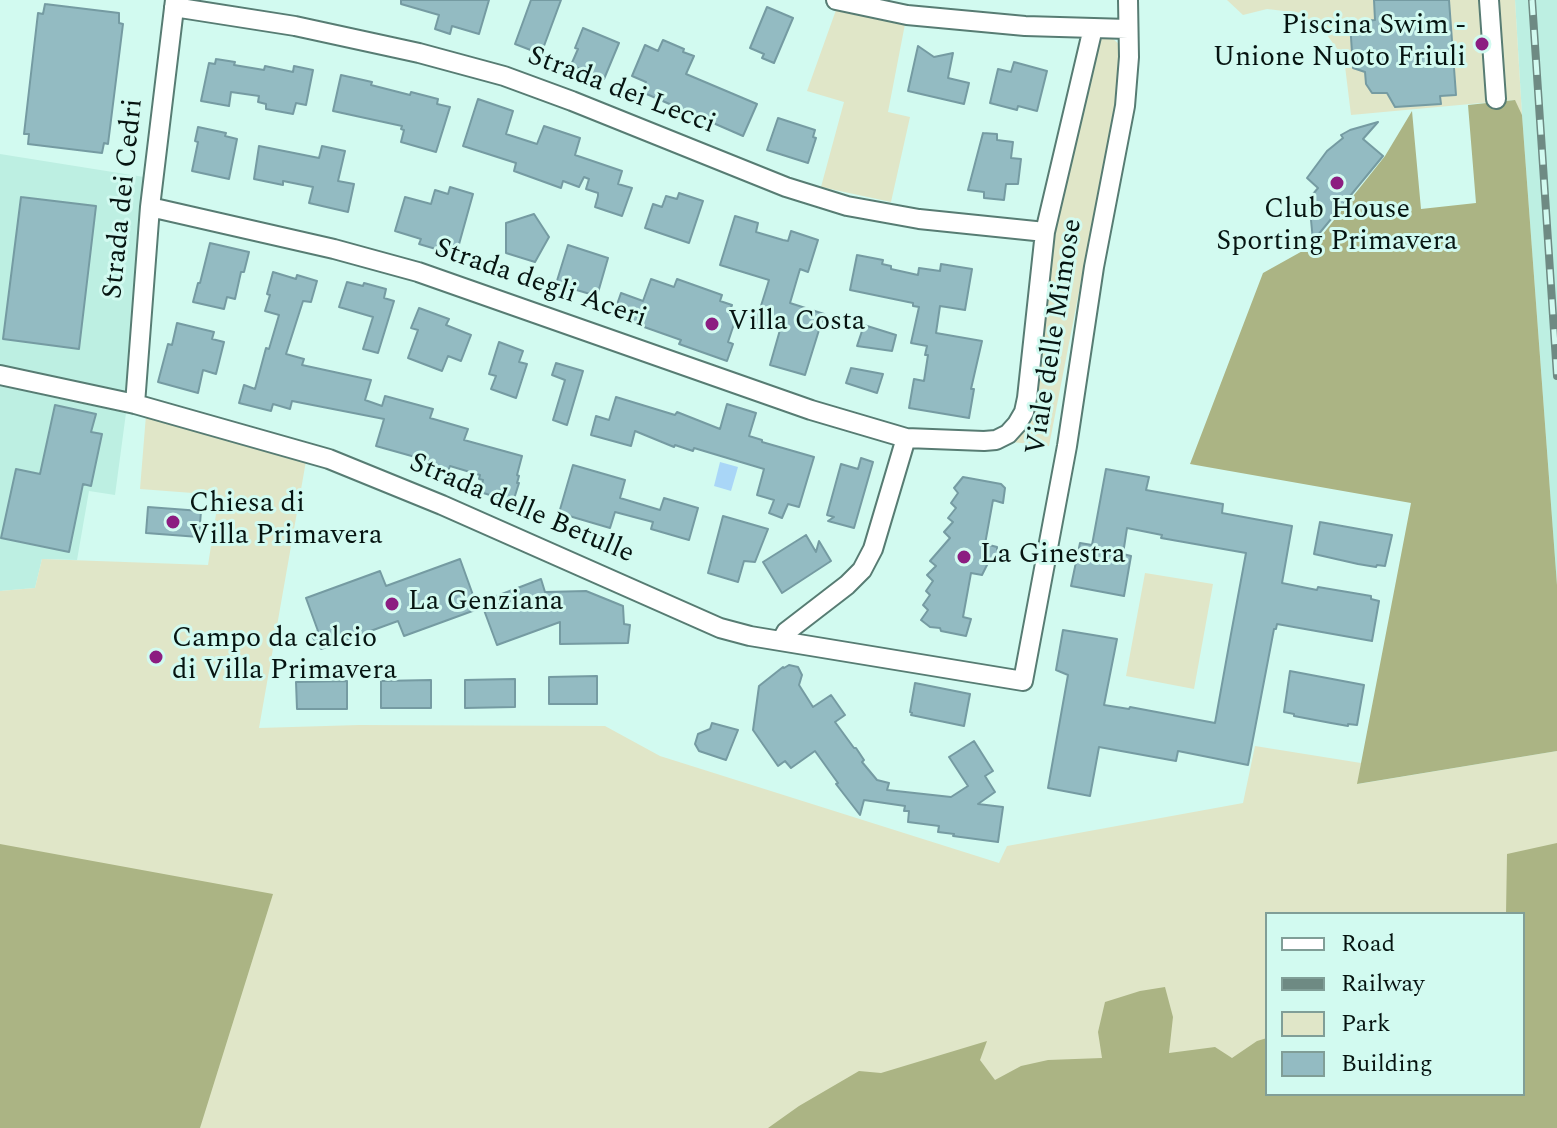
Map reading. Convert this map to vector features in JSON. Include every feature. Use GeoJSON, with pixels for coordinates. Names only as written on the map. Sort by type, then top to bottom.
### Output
{"type":"FeatureCollection","features":[{"type":"Feature","properties":{"kind":"street"},"geometry":{"type":"LineString","coordinates":[[836,0],[907,15],[1025,26],[1128,29]]}},
{"type":"Feature","properties":{"kind":"street","name":"Viale delle Mimose"},"geometry":{"type":"LineString","coordinates":[[1023,681],[1067,446],[1094,267],[1125,106],[1128,0]]}},
{"type":"Feature","properties":{"kind":"street"},"geometry":{"type":"LineString","coordinates":[[1489,0],[1496,99]]}},
{"type":"Feature","properties":{"kind":"street","name":"Strada dei Cedri"},"geometry":{"type":"LineString","coordinates":[[135,404],[150,207],[174,3]]}},
{"type":"Feature","properties":{"kind":"street","name":"Strada dei Lecci"},"geometry":{"type":"LineString","coordinates":[[174,3],[419,53],[504,76],[786,187],[847,206],[919,219],[1045,232]]}},
{"type":"Feature","properties":{"kind":"street","name":"Strada degli Aceri"},"geometry":{"type":"LineString","coordinates":[[150,207],[334,249],[418,272],[811,410],[906,438],[996,440],[1008,434],[1024,412],[1045,232],[1093,28]]}},
{"type":"Feature","properties":{"kind":"street","name":"Strada delle Betulle"},"geometry":{"type":"LineString","coordinates":[[0,375],[135,404],[329,459],[442,505],[720,628],[750,636],[1023,681]]}},
{"type":"Feature","properties":{"kind":"street"},"geometry":{"type":"LineString","coordinates":[[781,641],[786,632],[862,570],[873,549],[906,438]]}},
{"type":"Feature","properties":{"kind":"shaded area"},"geometry":{"type":"Polygon","coordinates":[[[1515,0],[1557,0],[1557,585],[1522,115],[1515,0]]]}},
{"type":"Feature","properties":{"kind":"shaded area"},"geometry":{"type":"Polygon","coordinates":[[[1515,100],[1522,115],[1557,585],[1557,751],[1357,784],[1411,503],[1190,464],[1263,273],[1315,244],[1385,156],[1412,111],[1421,209],[1476,203],[1468,105],[1515,100]]]}},
{"type":"Feature","properties":{"kind":"shaded area"},"geometry":{"type":"Polygon","coordinates":[[[0,154],[144,177],[128,393],[0,367],[0,154]]]}},
{"type":"Feature","properties":{"kind":"shaded area"},"geometry":{"type":"Polygon","coordinates":[[[0,386],[126,413],[115,495],[89,491],[77,560],[42,559],[35,588],[0,591],[0,386]]]}},
{"type":"Feature","properties":{"kind":"shaded area"},"geometry":{"type":"Polygon","coordinates":[[[1557,843],[1557,1128],[768,1128],[859,1071],[881,1073],[987,1041],[980,1060],[995,1080],[1021,1066],[1048,1060],[1102,1058],[1098,1032],[1105,1002],[1165,987],[1173,1017],[1169,1053],[1215,1047],[1232,1058],[1265,1039],[1265,1096],[1525,1096],[1525,912],[1506,912],[1507,854],[1557,843]]]}},
{"type":"Feature","properties":{"kind":"shaded area"},"geometry":{"type":"Polygon","coordinates":[[[0,844],[273,894],[200,1128],[0,1128],[0,844]]]}},
{"type":"Feature","properties":{"kind":"green space"},"geometry":{"type":"Polygon","coordinates":[[[1227,0],[1515,0],[1522,115],[1514,100],[1351,115],[1344,58],[1324,31],[1301,13],[1267,9],[1243,15],[1227,0]]]}},
{"type":"Feature","properties":{"kind":"green space"},"geometry":{"type":"Polygon","coordinates":[[[836,10],[905,24],[888,112],[910,117],[891,202],[821,187],[844,102],[807,91],[836,10]]]}},
{"type":"Feature","properties":{"kind":"green space"},"geometry":{"type":"Polygon","coordinates":[[[1103,38],[1112,38],[1120,45],[1120,81],[1049,446],[1012,442],[1027,429],[1034,415],[1054,231],[1097,45],[1103,38]]]}},
{"type":"Feature","properties":{"kind":"green space"},"geometry":{"type":"Polygon","coordinates":[[[146,415],[306,461],[259,728],[359,725],[605,726],[660,756],[999,863],[1007,846],[1243,803],[1255,746],[1361,763],[1358,784],[1557,751],[1557,1128],[0,1128],[0,591],[35,588],[42,559],[208,565],[219,495],[140,489],[146,415]]]}},
{"type":"Feature","properties":{"kind":"green space"},"geometry":{"type":"Polygon","coordinates":[[[1145,573],[1213,584],[1194,689],[1126,676],[1145,573]]]}},
{"type":"Feature","properties":{"kind":"water"},"geometry":{"type":"Polygon","coordinates":[[[720,462],[738,467],[731,491],[714,486],[720,462]]]}},
{"type":"Feature","properties":{"kind":"building"},"geometry":{"type":"Polygon","coordinates":[[[401,0],[489,0],[479,34],[452,26],[450,34],[435,29],[439,15],[401,4],[401,0]]]}},
{"type":"Feature","properties":{"kind":"building"},"geometry":{"type":"Polygon","coordinates":[[[531,0],[561,0],[541,54],[515,44],[531,0]]]}},
{"type":"Feature","properties":{"kind":"building"},"geometry":{"type":"Polygon","coordinates":[[[1374,0],[1449,0],[1456,95],[1440,96],[1441,104],[1395,107],[1387,93],[1372,93],[1366,84],[1365,72],[1353,68],[1350,22],[1375,20],[1374,0]]]}},
{"type":"Feature","properties":{"kind":"building"},"geometry":{"type":"Polygon","coordinates":[[[45,4],[119,13],[119,23],[123,24],[108,144],[104,143],[102,153],[28,144],[29,134],[24,134],[38,13],[43,14],[45,4]]]}},
{"type":"Feature","properties":{"kind":"building"},"geometry":{"type":"Polygon","coordinates":[[[767,7],[793,18],[774,63],[750,48],[767,7]]]}},
{"type":"Feature","properties":{"kind":"building"},"geometry":{"type":"Polygon","coordinates":[[[583,28],[619,43],[604,79],[571,65],[583,28]]]}},
{"type":"Feature","properties":{"kind":"building"},"geometry":{"type":"Polygon","coordinates":[[[663,40],[694,56],[686,74],[757,104],[743,136],[642,92],[646,82],[632,76],[645,45],[658,51],[663,40]]]}},
{"type":"Feature","properties":{"kind":"building"},"geometry":{"type":"Polygon","coordinates":[[[918,46],[934,57],[953,53],[948,78],[969,83],[964,104],[908,91],[918,46]]]}},
{"type":"Feature","properties":{"kind":"building"},"geometry":{"type":"Polygon","coordinates":[[[216,59],[264,70],[265,66],[293,72],[294,66],[313,70],[306,105],[296,103],[293,114],[266,109],[266,104],[258,102],[259,96],[231,92],[229,106],[201,101],[209,63],[215,64],[216,59]]]}},
{"type":"Feature","properties":{"kind":"building"},"geometry":{"type":"Polygon","coordinates":[[[1014,62],[1047,71],[1037,111],[990,103],[998,69],[1011,72],[1014,62]]]}},
{"type":"Feature","properties":{"kind":"building"},"geometry":{"type":"Polygon","coordinates":[[[341,75],[410,95],[411,92],[438,99],[437,104],[450,107],[436,152],[401,142],[402,126],[333,111],[341,75]]]}},
{"type":"Feature","properties":{"kind":"building"},"geometry":{"type":"Polygon","coordinates":[[[478,99],[513,111],[506,134],[537,144],[544,126],[580,138],[575,155],[622,171],[618,184],[632,188],[622,216],[595,207],[598,193],[586,189],[589,179],[584,177],[579,187],[563,181],[561,188],[514,171],[516,163],[463,146],[478,99]]]}},
{"type":"Feature","properties":{"kind":"building"},"geometry":{"type":"Polygon","coordinates":[[[778,118],[815,130],[813,137],[816,138],[808,163],[767,150],[778,118]]]}},
{"type":"Feature","properties":{"kind":"building","name":"Club House Sporting Primavera"},"geometry":{"type":"Polygon","coordinates":[[[1378,122],[1363,139],[1383,156],[1313,241],[1309,199],[1318,188],[1307,178],[1327,151],[1343,138],[1341,135],[1378,122]]]}},
{"type":"Feature","properties":{"kind":"building"},"geometry":{"type":"Polygon","coordinates":[[[198,127],[226,133],[225,136],[237,139],[229,179],[192,171],[198,127]]]}},
{"type":"Feature","properties":{"kind":"building"},"geometry":{"type":"Polygon","coordinates":[[[983,133],[997,134],[997,140],[1013,142],[1011,158],[1021,159],[1018,184],[1006,184],[1004,200],[984,198],[984,192],[968,190],[983,133]]]}},
{"type":"Feature","properties":{"kind":"building"},"geometry":{"type":"Polygon","coordinates":[[[259,146],[319,158],[322,146],[345,151],[338,181],[354,184],[348,212],[309,203],[313,187],[254,179],[259,146]]]}},
{"type":"Feature","properties":{"kind":"building"},"geometry":{"type":"Polygon","coordinates":[[[450,187],[473,194],[456,255],[419,244],[421,239],[395,231],[405,197],[431,204],[435,190],[448,194],[450,187]]]}},
{"type":"Feature","properties":{"kind":"building"},"geometry":{"type":"Polygon","coordinates":[[[679,193],[703,201],[689,243],[645,228],[653,204],[662,207],[666,196],[677,199],[679,193]]]}},
{"type":"Feature","properties":{"kind":"building"},"geometry":{"type":"Polygon","coordinates":[[[21,197],[96,206],[79,349],[3,339],[21,197]]]}},
{"type":"Feature","properties":{"kind":"building"},"geometry":{"type":"Polygon","coordinates":[[[534,214],[549,237],[535,262],[506,253],[506,223],[534,214]]]}},
{"type":"Feature","properties":{"kind":"building"},"geometry":{"type":"Polygon","coordinates":[[[735,216],[758,223],[756,232],[783,240],[788,241],[791,231],[818,240],[808,272],[800,269],[790,303],[824,314],[805,375],[770,365],[780,330],[756,322],[769,280],[720,265],[735,216]]]}},
{"type":"Feature","properties":{"kind":"building"},"geometry":{"type":"Polygon","coordinates":[[[210,243],[249,252],[235,299],[227,297],[224,309],[193,302],[210,243]]]}},
{"type":"Feature","properties":{"kind":"building"},"geometry":{"type":"Polygon","coordinates":[[[568,245],[608,258],[597,296],[556,284],[568,245]]]}},
{"type":"Feature","properties":{"kind":"building"},"geometry":{"type":"Polygon","coordinates":[[[857,255],[883,260],[882,264],[891,266],[891,269],[918,275],[919,268],[940,271],[941,264],[972,269],[965,310],[940,306],[936,333],[982,341],[971,389],[974,389],[969,418],[909,408],[914,379],[924,381],[928,355],[925,355],[927,346],[911,343],[919,307],[913,306],[913,303],[850,290],[857,255]]]}},
{"type":"Feature","properties":{"kind":"building"},"geometry":{"type":"Polygon","coordinates":[[[273,272],[317,281],[311,302],[303,301],[286,354],[304,359],[302,365],[371,380],[365,400],[382,406],[385,396],[433,409],[430,418],[468,429],[464,440],[522,456],[513,502],[480,492],[483,480],[479,479],[480,475],[450,466],[448,471],[432,466],[433,462],[376,446],[384,419],[292,401],[290,409],[273,404],[271,411],[239,403],[244,385],[255,389],[279,315],[265,311],[273,272]]]}},
{"type":"Feature","properties":{"kind":"building"},"geometry":{"type":"Polygon","coordinates":[[[651,279],[674,287],[677,279],[722,295],[720,301],[732,305],[729,312],[737,315],[728,342],[733,344],[727,361],[679,344],[681,340],[613,316],[621,293],[643,301],[651,279]]]}},
{"type":"Feature","properties":{"kind":"building"},"geometry":{"type":"Polygon","coordinates":[[[347,282],[386,289],[384,298],[394,301],[378,353],[363,349],[373,317],[339,307],[347,282]]]}},
{"type":"Feature","properties":{"kind":"building"},"geometry":{"type":"Polygon","coordinates":[[[419,308],[449,319],[446,325],[471,335],[461,361],[448,356],[442,371],[408,358],[418,330],[411,328],[419,308]]]}},
{"type":"Feature","properties":{"kind":"building"},"geometry":{"type":"Polygon","coordinates":[[[177,323],[214,332],[212,339],[224,342],[216,374],[203,370],[198,393],[158,382],[177,323]]]}},
{"type":"Feature","properties":{"kind":"building"},"geometry":{"type":"Polygon","coordinates":[[[864,325],[896,335],[892,351],[857,346],[864,325]]]}},
{"type":"Feature","properties":{"kind":"building"},"geometry":{"type":"Polygon","coordinates":[[[499,342],[523,351],[519,362],[527,364],[516,398],[491,389],[496,376],[489,374],[499,342]]]}},
{"type":"Feature","properties":{"kind":"building"},"geometry":{"type":"Polygon","coordinates":[[[556,363],[583,371],[567,425],[553,420],[565,380],[552,375],[556,363]]]}},
{"type":"Feature","properties":{"kind":"building"},"geometry":{"type":"Polygon","coordinates":[[[851,368],[883,374],[877,393],[846,383],[851,368]]]}},
{"type":"Feature","properties":{"kind":"building"},"geometry":{"type":"Polygon","coordinates":[[[616,397],[675,415],[677,412],[720,429],[727,404],[756,413],[749,436],[814,457],[799,507],[788,504],[782,518],[769,513],[774,500],[757,495],[764,469],[694,448],[693,451],[674,447],[635,431],[631,446],[591,435],[596,416],[609,420],[616,397]]]}},
{"type":"Feature","properties":{"kind":"building"},"geometry":{"type":"Polygon","coordinates":[[[55,405],[96,414],[91,432],[102,434],[91,486],[83,484],[69,552],[1,538],[16,469],[40,474],[55,405]]]}},
{"type":"Feature","properties":{"kind":"building"},"geometry":{"type":"Polygon","coordinates":[[[861,458],[873,462],[854,528],[828,521],[834,517],[827,515],[841,464],[858,469],[861,458]]]}},
{"type":"Feature","properties":{"kind":"building"},"geometry":{"type":"Polygon","coordinates":[[[573,465],[625,480],[620,498],[660,510],[664,498],[698,508],[689,540],[651,529],[653,522],[615,512],[610,528],[559,513],[573,465]]]}},
{"type":"Feature","properties":{"kind":"building"},"geometry":{"type":"Polygon","coordinates":[[[1106,469],[1149,477],[1146,490],[1223,504],[1222,513],[1292,526],[1282,583],[1371,596],[1371,599],[1379,601],[1372,641],[1277,624],[1248,765],[1178,751],[1176,761],[1099,747],[1090,796],[1048,788],[1068,675],[1056,670],[1063,630],[1117,639],[1104,705],[1215,723],[1246,553],[1161,538],[1162,535],[1127,528],[1123,554],[1131,556],[1124,596],[1071,586],[1080,543],[1092,545],[1106,469]]]}},
{"type":"Feature","properties":{"kind":"building","name":"La Ginestra"},"geometry":{"type":"Polygon","coordinates":[[[963,477],[1001,484],[1005,488],[1003,503],[993,500],[985,544],[997,547],[997,554],[989,561],[982,575],[971,573],[963,617],[971,619],[966,636],[941,631],[921,620],[928,610],[923,605],[930,595],[926,591],[933,581],[927,575],[936,566],[930,561],[950,538],[944,532],[953,522],[948,518],[956,508],[951,503],[958,493],[954,488],[963,477]]]}},
{"type":"Feature","properties":{"kind":"building","name":"Chiesa di Villa Primavera"},"geometry":{"type":"Polygon","coordinates":[[[148,507],[201,511],[199,537],[146,533],[148,507]]]}},
{"type":"Feature","properties":{"kind":"building"},"geometry":{"type":"Polygon","coordinates":[[[723,516],[768,529],[755,562],[744,561],[738,582],[708,573],[723,516]]]}},
{"type":"Feature","properties":{"kind":"building"},"geometry":{"type":"Polygon","coordinates":[[[1320,522],[1392,535],[1385,566],[1358,564],[1314,554],[1320,522]]]}},
{"type":"Feature","properties":{"kind":"building"},"geometry":{"type":"Polygon","coordinates":[[[806,535],[816,552],[819,541],[831,561],[782,593],[763,562],[806,535]]]}},
{"type":"Feature","properties":{"kind":"building","name":"La Genziana"},"geometry":{"type":"Polygon","coordinates":[[[460,559],[478,609],[404,636],[398,621],[321,649],[310,634],[318,631],[306,598],[380,571],[386,586],[460,559]]]}},
{"type":"Feature","properties":{"kind":"building"},"geometry":{"type":"Polygon","coordinates":[[[541,579],[545,592],[586,591],[623,606],[624,624],[630,625],[628,643],[560,644],[560,622],[497,645],[481,602],[541,579]]]}},
{"type":"Feature","properties":{"kind":"building"},"geometry":{"type":"Polygon","coordinates":[[[789,665],[798,667],[802,675],[799,685],[813,707],[831,695],[845,715],[835,722],[877,780],[889,783],[887,790],[951,797],[968,786],[949,757],[974,741],[993,771],[985,776],[995,792],[978,804],[1003,807],[998,842],[953,836],[938,832],[939,826],[908,822],[909,811],[904,811],[905,806],[864,800],[860,815],[815,751],[791,768],[785,761],[778,766],[753,730],[759,686],[789,665]]]}},
{"type":"Feature","properties":{"kind":"building"},"geometry":{"type":"Polygon","coordinates":[[[1290,671],[1364,685],[1357,725],[1331,723],[1284,712],[1290,671]]]}},
{"type":"Feature","properties":{"kind":"building"},"geometry":{"type":"Polygon","coordinates":[[[597,676],[597,704],[549,704],[549,677],[597,676]]]}},
{"type":"Feature","properties":{"kind":"building"},"geometry":{"type":"Polygon","coordinates":[[[515,679],[515,707],[465,708],[465,680],[515,679]]]}},
{"type":"Feature","properties":{"kind":"building"},"geometry":{"type":"Polygon","coordinates":[[[431,680],[431,708],[381,708],[381,681],[431,680]]]}},
{"type":"Feature","properties":{"kind":"building"},"geometry":{"type":"Polygon","coordinates":[[[347,681],[347,709],[297,709],[296,682],[347,681]]]}},
{"type":"Feature","properties":{"kind":"building"},"geometry":{"type":"Polygon","coordinates":[[[915,683],[970,694],[964,726],[911,715],[915,683]]]}},
{"type":"Feature","properties":{"kind":"building"},"geometry":{"type":"Polygon","coordinates":[[[712,723],[738,730],[726,760],[699,751],[695,744],[698,734],[710,729],[712,723]]]}},
{"type":"Feature","properties":{"kind":"railway"},"geometry":{"type":"LineString","coordinates":[[1532,0],[1557,376]]}},
{"type":"Feature","properties":{"kind":"place","name":"Piscina Swim - Unione Nuoto Friuli"},"geometry":{"type":"Point","coordinates":[1482,44]}},
{"type":"Feature","properties":{"kind":"place","name":"Club House Sporting Primavera"},"geometry":{"type":"Point","coordinates":[1337,183]}},
{"type":"Feature","properties":{"kind":"place","name":"Villa Costa"},"geometry":{"type":"Point","coordinates":[712,324]}},
{"type":"Feature","properties":{"kind":"place","name":"Chiesa di Villa Primavera"},"geometry":{"type":"Point","coordinates":[173,522]}},
{"type":"Feature","properties":{"kind":"place","name":"La Ginestra"},"geometry":{"type":"Point","coordinates":[964,557]}},
{"type":"Feature","properties":{"kind":"place","name":"La Genziana"},"geometry":{"type":"Point","coordinates":[392,604]}},
{"type":"Feature","properties":{"kind":"place","name":"Campo da calcio di Villa Primavera"},"geometry":{"type":"Point","coordinates":[156,657]}}]}
